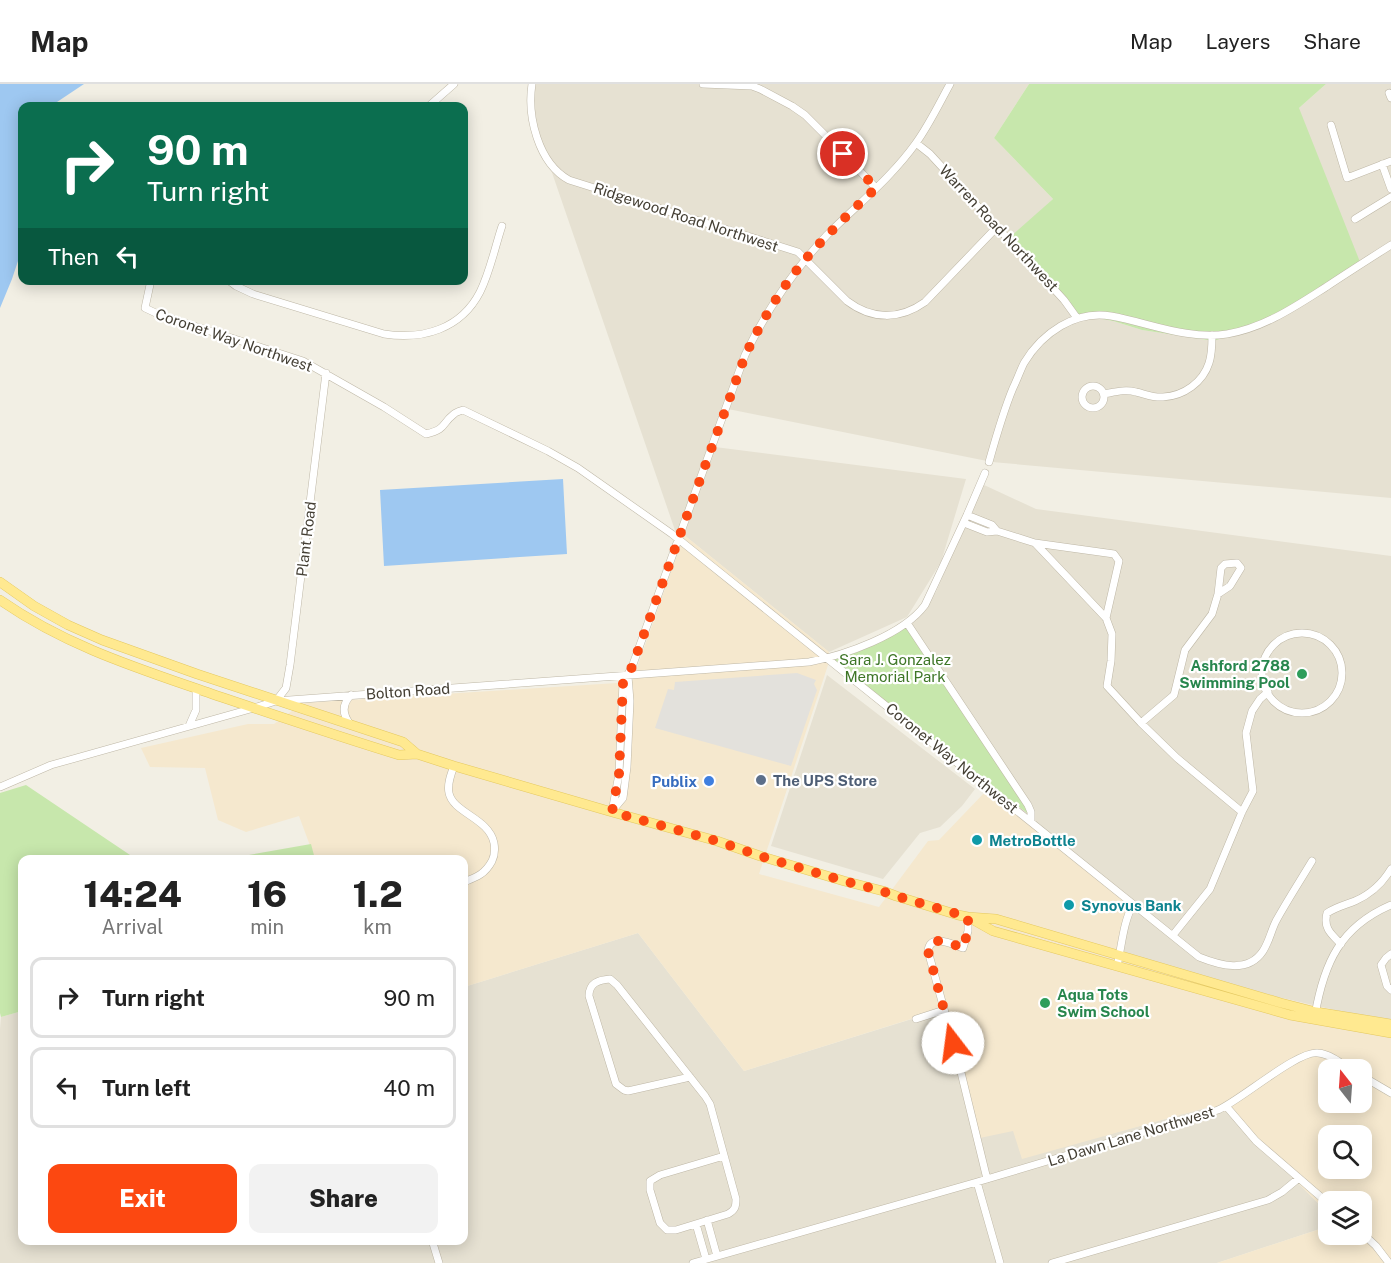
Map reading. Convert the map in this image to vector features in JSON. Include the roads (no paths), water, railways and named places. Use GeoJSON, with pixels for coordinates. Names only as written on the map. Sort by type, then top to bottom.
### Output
{"type":"FeatureCollection","features":[{"type":"Feature","properties":{"kind":"main road"},"geometry":{"type":"LineString","coordinates":[[0,582],[34,606],[102,640],[276,701],[403,742],[417,754]]}},
{"type":"Feature","properties":{"kind":"main road"},"geometry":{"type":"LineString","coordinates":[[0,600],[38,624],[105,657],[399,755],[417,754],[968,917],[996,919],[1315,1016],[1391,1034]]}},
{"type":"Feature","properties":{"kind":"main road"},"geometry":{"type":"LineString","coordinates":[[968,917],[993,931],[1254,1006],[1315,1016],[1391,1024]]}},
{"type":"Feature","properties":{"kind":"street"},"geometry":{"type":"LineString","coordinates":[[434,102],[454,84]]}},
{"type":"Feature","properties":{"kind":"street","name":"Ridgewood Road Northwest"},"geometry":{"type":"LineString","coordinates":[[532,84],[531,110],[535,129],[545,155],[560,175],[569,180],[798,252],[847,302],[866,313],[896,315],[924,302],[998,227]]}},
{"type":"Feature","properties":{"kind":"street"},"geometry":{"type":"LineString","coordinates":[[703,84],[752,86],[792,106],[805,115],[876,188]]}},
{"type":"Feature","properties":{"kind":"street"},"geometry":{"type":"LineString","coordinates":[[612,812],[623,798],[627,767],[630,712],[628,676],[745,356],[771,307],[805,260],[898,165],[916,143],[950,84]]}},
{"type":"Feature","properties":{"kind":"street"},"geometry":{"type":"LineString","coordinates":[[1331,125],[1347,178],[1391,161]]}},
{"type":"Feature","properties":{"kind":"street","name":"Warren Road Northwest"},"geometry":{"type":"LineString","coordinates":[[916,143],[930,154],[998,227],[1064,300],[1077,318]]}},
{"type":"Feature","properties":{"kind":"street"},"geometry":{"type":"LineString","coordinates":[[1382,164],[1391,189]]}},
{"type":"Feature","properties":{"kind":"street"},"geometry":{"type":"LineString","coordinates":[[1355,219],[1391,197]]}},
{"type":"Feature","properties":{"kind":"street"},"geometry":{"type":"LineString","coordinates":[[235,285],[253,294],[384,334],[401,337],[418,336],[448,325],[473,304],[483,285],[502,226]]}},
{"type":"Feature","properties":{"kind":"street"},"geometry":{"type":"LineString","coordinates":[[989,462],[1005,410],[1023,365],[1049,334],[1062,325],[1077,318],[1109,315],[1182,333],[1212,335],[1245,329],[1285,312],[1391,244]]}},
{"type":"Feature","properties":{"kind":"street","name":"Coronet Way Northwest"},"geometry":{"type":"LineString","coordinates":[[150,285],[145,308],[160,315],[303,361],[426,434],[437,432],[454,414],[463,410],[578,468],[678,539],[1199,957],[1226,965],[1244,965],[1257,959],[1264,951],[1276,921],[1312,861]]}},
{"type":"Feature","properties":{"kind":"street"},"geometry":{"type":"LineString","coordinates":[[1104,394],[1128,391],[1163,397],[1184,392],[1197,382],[1206,370],[1211,355],[1212,335]]}},
{"type":"Feature","properties":{"kind":"street","name":"Plant Road"},"geometry":{"type":"LineString","coordinates":[[276,701],[286,688],[291,665],[326,373]]}},
{"type":"Feature","properties":{"kind":"street"},"geometry":{"type":"LineString","coordinates":[[985,473],[925,605],[907,623],[1028,806],[1031,812],[1030,821]]}},
{"type":"Feature","properties":{"kind":"street"},"geometry":{"type":"LineString","coordinates":[[967,515],[992,525],[997,531]]}},
{"type":"Feature","properties":{"kind":"street"},"geometry":{"type":"LineString","coordinates":[[964,523],[987,532],[997,531],[1035,543],[1114,554],[1119,561],[1106,618]]}},
{"type":"Feature","properties":{"kind":"street"},"geometry":{"type":"LineString","coordinates":[[1035,543],[1106,618],[1112,634],[1107,686],[1177,758],[1242,812]]}},
{"type":"Feature","properties":{"kind":"street"},"geometry":{"type":"LineString","coordinates":[[1141,723],[1174,695],[1185,650],[1212,614],[1218,594],[1221,568],[1225,564],[1237,563],[1242,568],[1230,586],[1218,594]]}},
{"type":"Feature","properties":{"kind":"street","name":"Bolton Road"},"geometry":{"type":"LineString","coordinates":[[0,786],[51,765],[276,701],[809,662],[828,658],[871,642],[907,623]]}},
{"type":"Feature","properties":{"kind":"street"},"geometry":{"type":"LineString","coordinates":[[1299,633],[1315,635],[1329,643],[1338,655],[1342,670],[1340,685],[1333,698],[1321,708],[1306,712],[1291,711],[1278,704],[1268,692],[1263,677],[1264,661],[1271,647],[1284,637],[1299,633]]}},
{"type":"Feature","properties":{"kind":"street"},"geometry":{"type":"LineString","coordinates":[[189,726],[196,710],[196,688]]}},
{"type":"Feature","properties":{"kind":"street"},"geometry":{"type":"LineString","coordinates":[[1173,935],[1210,889],[1253,791],[1246,733],[1252,711],[1268,692]]}},
{"type":"Feature","properties":{"kind":"street"},"geometry":{"type":"LineString","coordinates":[[350,725],[344,714],[344,704],[351,695]]}},
{"type":"Feature","properties":{"kind":"street"},"geometry":{"type":"LineString","coordinates":[[454,766],[448,792],[452,800],[486,827],[493,837],[495,847],[494,858],[484,873],[468,880]]}},
{"type":"Feature","properties":{"kind":"street"},"geometry":{"type":"LineString","coordinates":[[1341,944],[1327,929],[1325,921],[1327,913],[1336,907],[1363,898],[1382,884],[1391,869]]}},
{"type":"Feature","properties":{"kind":"street"},"geometry":{"type":"LineString","coordinates":[[1117,966],[1126,918],[1133,904]]}},
{"type":"Feature","properties":{"kind":"street"},"geometry":{"type":"LineString","coordinates":[[1315,1016],[1324,975],[1334,954],[1362,922],[1391,904]]}},
{"type":"Feature","properties":{"kind":"street"},"geometry":{"type":"LineString","coordinates":[[968,917],[968,931],[963,948],[936,941],[931,942],[928,951],[987,1179]]}},
{"type":"Feature","properties":{"kind":"street"},"geometry":{"type":"LineString","coordinates":[[1391,954],[1382,965],[1387,986],[1391,990]]}},
{"type":"Feature","properties":{"kind":"street"},"geometry":{"type":"LineString","coordinates":[[690,1077],[636,1090],[619,1088],[589,996],[589,989],[593,984],[610,979],[617,985],[690,1077],[705,1096],[710,1104],[736,1199],[736,1206],[728,1214],[676,1230],[668,1230],[660,1223],[650,1190],[650,1181],[660,1175],[724,1156]]}},
{"type":"Feature","properties":{"kind":"street"},"geometry":{"type":"LineString","coordinates":[[916,1019],[944,1010]]}},
{"type":"Feature","properties":{"kind":"street","name":"La Dawn Lane Northwest"},"geometry":{"type":"LineString","coordinates":[[977,1182],[1227,1106],[1309,1053],[1320,1053],[1333,1059]]}},
{"type":"Feature","properties":{"kind":"street"},"geometry":{"type":"LineString","coordinates":[[1372,1082],[1391,1093]]}},
{"type":"Feature","properties":{"kind":"street"},"geometry":{"type":"LineString","coordinates":[[1227,1106],[1256,1141],[1318,1194]]}},
{"type":"Feature","properties":{"kind":"street"},"geometry":{"type":"LineString","coordinates":[[1052,1263],[1268,1200],[1299,1178]]}},
{"type":"Feature","properties":{"kind":"street"},"geometry":{"type":"LineString","coordinates":[[693,1263],[977,1182],[1000,1263]]}},
{"type":"Feature","properties":{"kind":"street"},"geometry":{"type":"LineString","coordinates":[[707,1220],[717,1256]]}},
{"type":"Feature","properties":{"kind":"street"},"geometry":{"type":"LineString","coordinates":[[696,1224],[706,1259]]}},
{"type":"Feature","properties":{"kind":"street"},"geometry":{"type":"LineString","coordinates":[[1372,1242],[1389,1263]]}},
{"type":"Feature","properties":{"kind":"street"},"geometry":{"type":"LineString","coordinates":[[434,1245],[439,1263]]}},
{"type":"Feature","properties":{"kind":"water"},"geometry":{"type":"Polygon","coordinates":[[[0,84],[84,84],[57,102],[18,102],[18,261],[0,308],[0,84]]]}},
{"type":"Feature","properties":{"kind":"water"},"geometry":{"type":"Polygon","coordinates":[[[563,479],[567,554],[384,566],[380,490],[563,479]]]}},
{"type":"Feature","properties":{"kind":"place","name":"Ashford 2788 Swimming Pool"},"geometry":{"type":"Point","coordinates":[1302,674]}},
{"type":"Feature","properties":{"kind":"place","name":"The UPS Store"},"geometry":{"type":"Point","coordinates":[761,780]}},
{"type":"Feature","properties":{"kind":"place","name":"Publix"},"geometry":{"type":"Point","coordinates":[709,781]}},
{"type":"Feature","properties":{"kind":"place","name":"MetroBottle"},"geometry":{"type":"Point","coordinates":[977,840]}},
{"type":"Feature","properties":{"kind":"place","name":"Synovus Bank"},"geometry":{"type":"Point","coordinates":[1069,905]}},
{"type":"Feature","properties":{"kind":"place","name":"Aqua Tots Swim School"},"geometry":{"type":"Point","coordinates":[1045,1003]}},
{"type":"Feature","properties":{"kind":"park label","name":"Sara J. Gonzalez Memorial Park"},"geometry":{"type":"Point","coordinates":[895,668]}}]}
